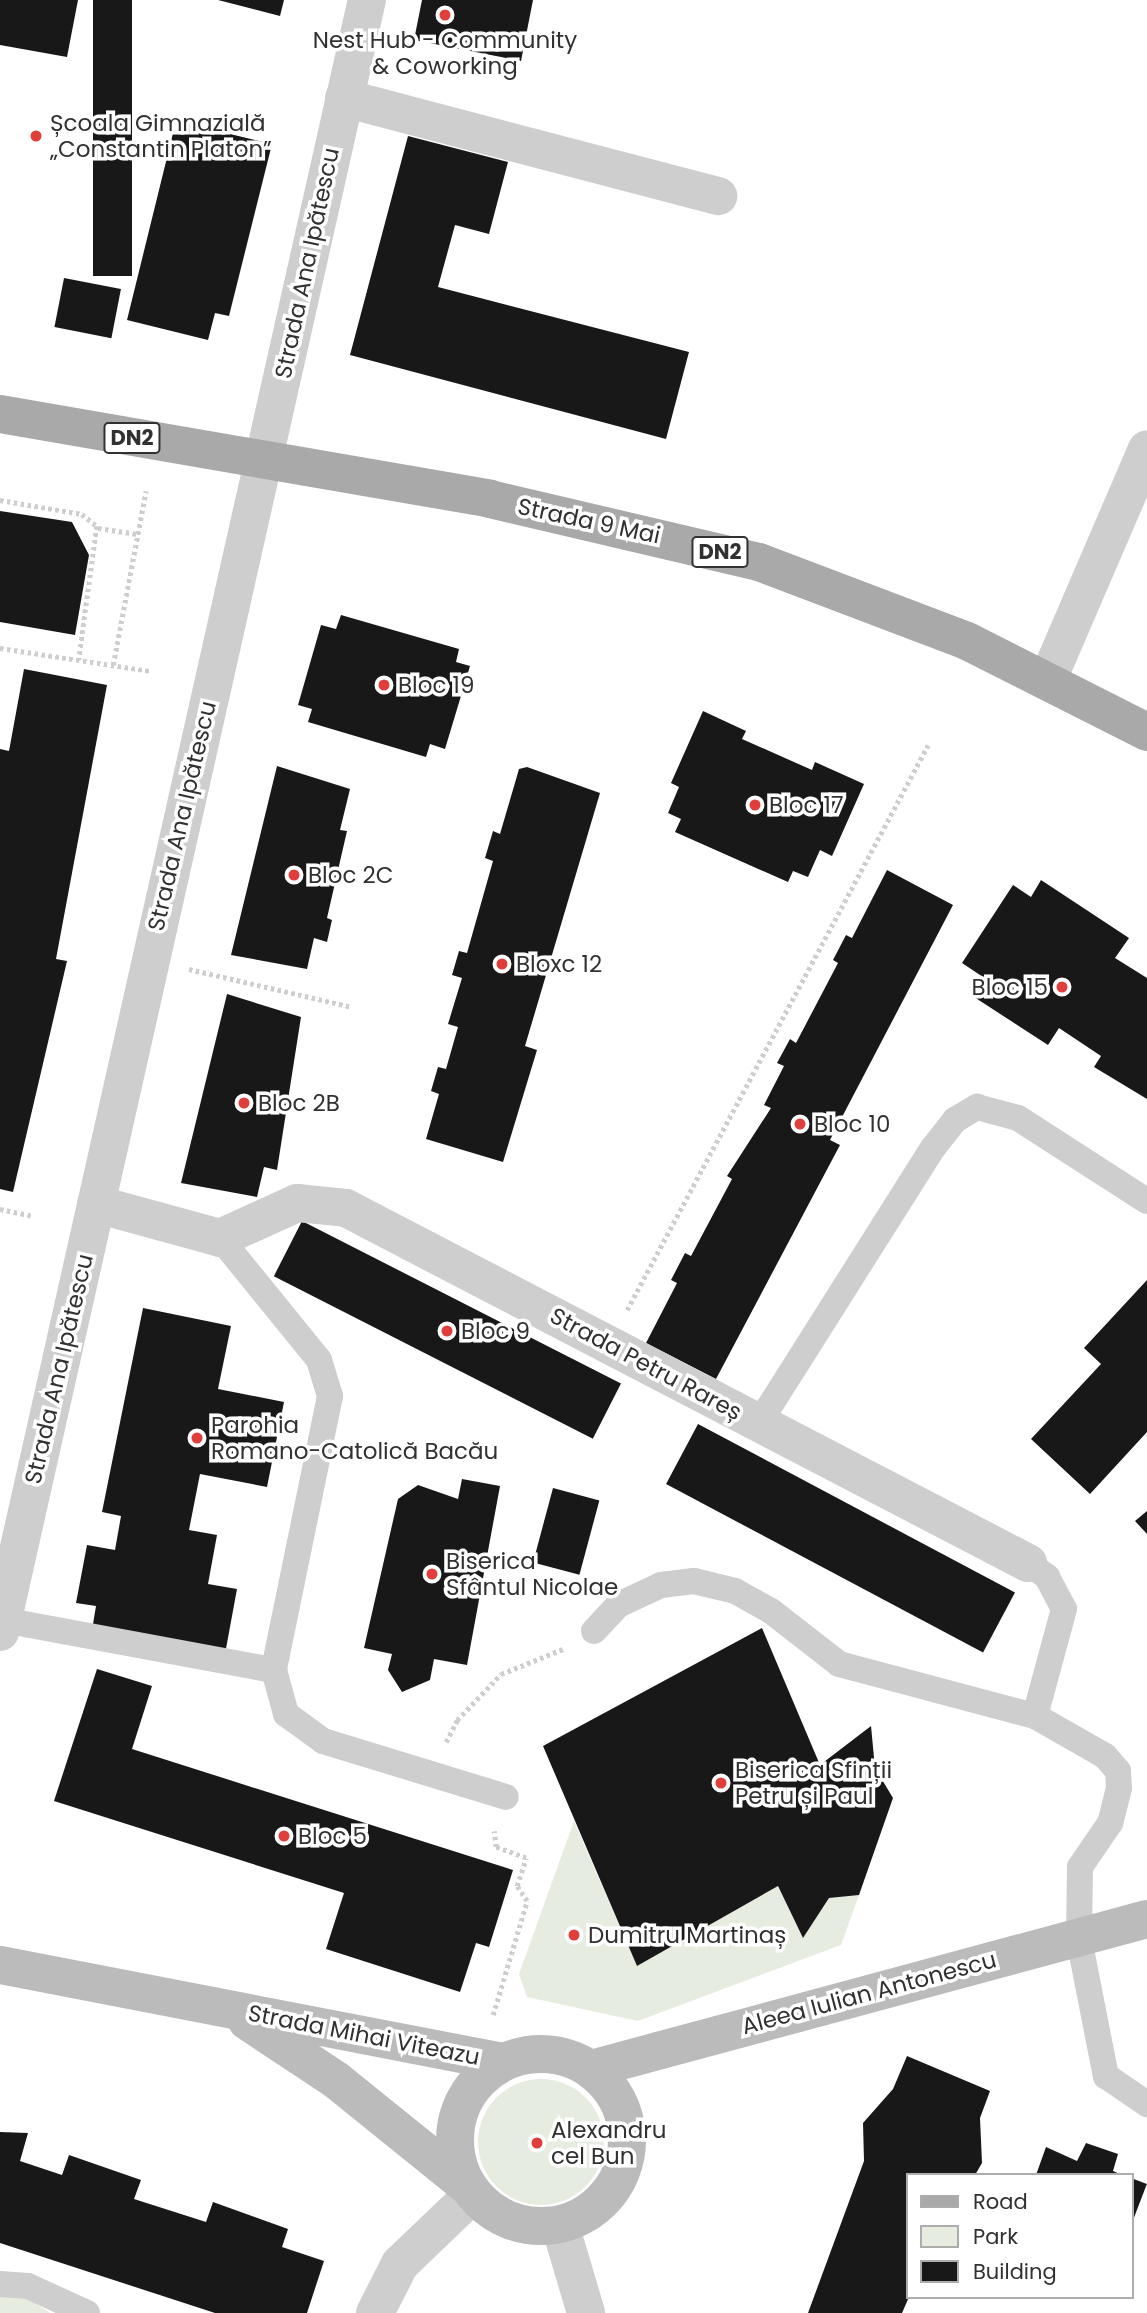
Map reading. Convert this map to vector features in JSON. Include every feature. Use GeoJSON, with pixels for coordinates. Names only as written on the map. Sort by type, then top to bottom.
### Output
{"type":"FeatureCollection","features":[{"type":"Feature","properties":{"kind":"main road","name":"Strada 9 Mai"},"geometry":{"type":"LineString","coordinates":[[0,414],[620,526],[759,562],[874,603],[1048,679],[1147,732]]}},
{"type":"Feature","properties":{"kind":"street","name":"Strada Ana Ipătescu"},"geometry":{"type":"LineString","coordinates":[[1,1624],[366,0]]}},
{"type":"Feature","properties":{"kind":"street"},"geometry":{"type":"LineString","coordinates":[[344,98],[718,196]]}},
{"type":"Feature","properties":{"kind":"street"},"geometry":{"type":"LineString","coordinates":[[1048,679],[1147,449]]}},
{"type":"Feature","properties":{"kind":"street","name":"Strada Petru Rareș"},"geometry":{"type":"LineString","coordinates":[[220,1238],[277,1210],[320,1200],[346,1208],[1028,1563]]}},
{"type":"Feature","properties":{"kind":"street"},"geometry":{"type":"LineString","coordinates":[[96,1204],[220,1238]]}},
{"type":"Feature","properties":{"kind":"street","name":"Aleea Iulian Antonescu"},"geometry":{"type":"LineString","coordinates":[[591,2069],[1147,1919]]}},
{"type":"Feature","properties":{"kind":"street","name":"Strada Mihai Viteazu"},"geometry":{"type":"LineString","coordinates":[[0,1965],[503,2062]]}},
{"type":"Feature","properties":{"kind":"street","name":"Strada Mihai Viteazu"},"geometry":{"type":"LineString","coordinates":[[225,2007],[336,2080],[470,2190]]}},
{"type":"Feature","properties":{"kind":"street"},"geometry":{"type":"LineString","coordinates":[[548,2054],[591,2069],[624,2115],[622,2171],[586,2214],[560,2225],[506,2220],[470,2190],[456,2158],[454,2130],[468,2095],[503,2062],[548,2054]]}},
{"type":"Feature","properties":{"kind":"street"},"geometry":{"type":"LineString","coordinates":[[375,2313],[400,2264],[470,2190]]}},
{"type":"Feature","properties":{"kind":"street"},"geometry":{"type":"LineString","coordinates":[[560,2225],[586,2313]]}},
{"type":"Feature","properties":{"kind":"lane"},"geometry":{"type":"LineString","coordinates":[[759,1423],[933,1148],[966,1114],[995,1108],[1018,1118],[1147,1201]]}},
{"type":"Feature","properties":{"kind":"lane"},"geometry":{"type":"LineString","coordinates":[[220,1238],[319,1360],[330,1396],[274,1670],[286,1714],[304,1731],[506,1797]]}},
{"type":"Feature","properties":{"kind":"lane","name":"Strada Petru Rareș"},"geometry":{"type":"LineString","coordinates":[[1028,1563],[1047,1577],[1064,1609],[1035,1716]]}},
{"type":"Feature","properties":{"kind":"lane"},"geometry":{"type":"LineString","coordinates":[[594,1631],[618,1605],[661,1585],[694,1581],[735,1591],[771,1611],[839,1664],[943,1695],[1035,1716],[1105,1756],[1118,1771],[1110,1823],[1090,1848],[1075,1887],[1079,1939],[1106,2076],[1147,2105]]}},
{"type":"Feature","properties":{"kind":"lane"},"geometry":{"type":"LineString","coordinates":[[1,1624],[274,1670]]}},
{"type":"Feature","properties":{"kind":"lane"},"geometry":{"type":"LineString","coordinates":[[0,2284],[28,2287],[87,2313]]}},
{"type":"Feature","properties":{"kind":"path"},"geometry":{"type":"LineString","coordinates":[[113,665],[146,491]]}},
{"type":"Feature","properties":{"kind":"path"},"geometry":{"type":"LineString","coordinates":[[0,500],[82,514],[98,528],[138,534]]}},
{"type":"Feature","properties":{"kind":"path"},"geometry":{"type":"LineString","coordinates":[[79,660],[98,528]]}},
{"type":"Feature","properties":{"kind":"path"},"geometry":{"type":"LineString","coordinates":[[0,648],[151,671]]}},
{"type":"Feature","properties":{"kind":"path"},"geometry":{"type":"LineString","coordinates":[[608,1345],[929,745]]}},
{"type":"Feature","properties":{"kind":"path"},"geometry":{"type":"LineString","coordinates":[[182,968],[352,1007]]}},
{"type":"Feature","properties":{"kind":"path"},"geometry":{"type":"LineString","coordinates":[[0,1209],[33,1216]]}},
{"type":"Feature","properties":{"kind":"path"},"geometry":{"type":"LineString","coordinates":[[438,1776],[457,1720],[479,1692],[501,1674],[594,1631]]}},
{"type":"Feature","properties":{"kind":"path"},"geometry":{"type":"LineString","coordinates":[[493,2015],[527,1901],[517,1886],[526,1858]]}},
{"type":"Feature","properties":{"kind":"green space"},"geometry":{"type":"Polygon","coordinates":[[[574,1821],[637,1966],[778,1886],[803,1938],[829,1898],[859,1895],[841,1945],[638,2021],[527,1997],[519,1974],[574,1821]]]}},
{"type":"Feature","properties":{"kind":"green space"},"geometry":{"type":"Polygon","coordinates":[[[541,2079],[565,2084],[586,2097],[599,2118],[604,2142],[599,2166],[586,2187],[565,2200],[541,2205],[517,2200],[496,2187],[483,2166],[478,2142],[483,2118],[496,2097],[517,2084],[541,2079]]]}},
{"type":"Feature","properties":{"kind":"green space"},"geometry":{"type":"Polygon","coordinates":[[[0,2285],[22,2294],[50,2313],[0,2313],[0,2285]]]}},
{"type":"Feature","properties":{"kind":"building"},"geometry":{"type":"Polygon","coordinates":[[[0,0],[78,0],[67,57],[0,45],[0,0]]]}},
{"type":"Feature","properties":{"kind":"building"},"geometry":{"type":"Polygon","coordinates":[[[93,0],[132,0],[132,276],[93,276],[93,0]]]}},
{"type":"Feature","properties":{"kind":"building"},"geometry":{"type":"Polygon","coordinates":[[[218,0],[284,0],[280,16],[218,0]]]}},
{"type":"Feature","properties":{"kind":"building"},"geometry":{"type":"Polygon","coordinates":[[[422,0],[533,0],[521,61],[414,40],[422,0]]]}},
{"type":"Feature","properties":{"kind":"building"},"geometry":{"type":"Polygon","coordinates":[[[176,121],[272,144],[229,316],[215,313],[208,340],[127,320],[176,121]]]}},
{"type":"Feature","properties":{"kind":"building"},"geometry":{"type":"Polygon","coordinates":[[[408,136],[508,162],[489,234],[455,225],[438,287],[689,352],[666,439],[350,355],[408,136]]]}},
{"type":"Feature","properties":{"kind":"building"},"geometry":{"type":"Polygon","coordinates":[[[64,278],[121,289],[111,338],[54,327],[64,278]]]}},
{"type":"Feature","properties":{"kind":"building"},"geometry":{"type":"Polygon","coordinates":[[[0,511],[72,522],[89,555],[75,635],[0,622],[0,511]]]}},
{"type":"Feature","properties":{"kind":"building","name":"Bloc 19"},"geometry":{"type":"Polygon","coordinates":[[[341,615],[459,649],[456,662],[470,666],[445,749],[430,744],[426,757],[308,722],[312,709],[298,705],[321,625],[336,629],[341,615]]]}},
{"type":"Feature","properties":{"kind":"building"},"geometry":{"type":"Polygon","coordinates":[[[24,669],[107,685],[56,959],[67,961],[13,1192],[0,1189],[0,749],[9,751],[24,669]]]}},
{"type":"Feature","properties":{"kind":"building","name":"Bloc 17"},"geometry":{"type":"Polygon","coordinates":[[[703,711],[746,731],[742,739],[812,770],[815,762],[864,784],[832,856],[820,850],[808,877],[793,871],[788,882],[675,832],[681,819],[668,813],[679,787],[671,783],[703,711]]]}},
{"type":"Feature","properties":{"kind":"building","name":"Bloc 2C"},"geometry":{"type":"Polygon","coordinates":[[[277,766],[350,789],[340,830],[347,831],[327,918],[332,920],[327,942],[314,938],[307,969],[231,955],[277,766]]]}},
{"type":"Feature","properties":{"kind":"building","name":"Bloxc 12"},"geometry":{"type":"Polygon","coordinates":[[[527,767],[600,793],[525,1046],[537,1050],[503,1162],[426,1139],[439,1094],[431,1091],[438,1067],[446,1069],[458,1027],[448,1024],[462,978],[452,975],[459,951],[467,953],[493,861],[485,858],[493,831],[500,834],[519,769],[527,767]]]}},
{"type":"Feature","properties":{"kind":"building","name":"Bloc 10"},"geometry":{"type":"Polygon","coordinates":[[[887,870],[953,905],[830,1140],[840,1145],[716,1379],[646,1343],[677,1283],[671,1280],[685,1253],[691,1256],[732,1179],[727,1176],[771,1108],[764,1105],[784,1066],[777,1063],[790,1039],[796,1043],[838,963],[833,960],[846,935],[852,938],[887,870]]]}},
{"type":"Feature","properties":{"kind":"building","name":"Bloc 15"},"geometry":{"type":"Polygon","coordinates":[[[1041,880],[1129,938],[1115,958],[1147,978],[1147,1099],[1094,1067],[1101,1056],[1059,1028],[1048,1045],[971,995],[983,977],[962,963],[1013,885],[1031,897],[1041,880]]]}},
{"type":"Feature","properties":{"kind":"building","name":"Bloc 2B"},"geometry":{"type":"Polygon","coordinates":[[[227,994],[301,1017],[277,1170],[264,1167],[257,1197],[181,1183],[227,994]]]}},
{"type":"Feature","properties":{"kind":"building","name":"Bloc 9"},"geometry":{"type":"Polygon","coordinates":[[[302,1221],[621,1384],[593,1439],[274,1276],[302,1221]]]}},
{"type":"Feature","properties":{"kind":"building"},"geometry":{"type":"Polygon","coordinates":[[[1147,1280],[1147,1432],[1090,1494],[1031,1439],[1101,1364],[1084,1348],[1147,1280]]]}},
{"type":"Feature","properties":{"kind":"building","name":"Parohia Romano-Catolică Bacău"},"geometry":{"type":"Polygon","coordinates":[[[143,1308],[231,1326],[218,1389],[284,1402],[267,1487],[200,1474],[189,1530],[217,1535],[208,1584],[237,1589],[225,1654],[92,1630],[96,1606],[76,1603],[87,1545],[115,1550],[121,1516],[102,1512],[143,1308]]]}},
{"type":"Feature","properties":{"kind":"building"},"geometry":{"type":"Polygon","coordinates":[[[698,1424],[1015,1593],[983,1653],[666,1484],[698,1424]]]}},
{"type":"Feature","properties":{"kind":"building","name":"Biserica Sfântul Nicolae"},"geometry":{"type":"Polygon","coordinates":[[[462,1479],[500,1486],[467,1665],[434,1659],[430,1680],[402,1692],[388,1670],[392,1654],[364,1648],[398,1499],[418,1485],[458,1499],[462,1479]]]}},
{"type":"Feature","properties":{"kind":"building"},"geometry":{"type":"Polygon","coordinates":[[[553,1488],[599,1500],[579,1575],[533,1562],[553,1488]]]}},
{"type":"Feature","properties":{"kind":"building"},"geometry":{"type":"Polygon","coordinates":[[[1147,1511],[1147,1534],[1135,1521],[1147,1511]]]}},
{"type":"Feature","properties":{"kind":"building","name":"Biserica Sfinții Petru și Paul"},"geometry":{"type":"Polygon","coordinates":[[[762,1628],[820,1765],[871,1726],[875,1768],[893,1798],[859,1895],[829,1898],[803,1938],[778,1886],[637,1966],[543,1746],[762,1628]]]}},
{"type":"Feature","properties":{"kind":"building","name":"Bloc 5"},"geometry":{"type":"Polygon","coordinates":[[[97,1669],[152,1686],[132,1749],[513,1870],[489,1947],[476,1943],[460,1992],[326,1949],[344,1893],[54,1801],[97,1669]]]}},
{"type":"Feature","properties":{"kind":"building"},"geometry":{"type":"Polygon","coordinates":[[[907,2056],[990,2091],[980,2118],[982,2163],[976,2173],[906,2173],[906,2299],[908,2299],[902,2313],[808,2313],[864,2161],[863,2123],[893,2089],[907,2056]]]}},
{"type":"Feature","properties":{"kind":"building"},"geometry":{"type":"Polygon","coordinates":[[[0,2132],[28,2133],[20,2161],[62,2175],[69,2155],[141,2180],[134,2199],[206,2222],[213,2202],[288,2229],[282,2247],[324,2261],[307,2313],[215,2313],[0,2243],[0,2132]]]}},
{"type":"Feature","properties":{"kind":"building"},"geometry":{"type":"Polygon","coordinates":[[[1086,2143],[1118,2154],[1113,2171],[1118,2173],[1037,2173],[1046,2147],[1077,2161],[1086,2143]]]}},
{"type":"Feature","properties":{"kind":"building"},"geometry":{"type":"Polygon","coordinates":[[[1133,2179],[1147,2184],[1133,2220],[1133,2179]]]}},
{"type":"Feature","properties":{"kind":"place","name":"Nest Hub - Community & Coworking"},"geometry":{"type":"Point","coordinates":[445,15]}},
{"type":"Feature","properties":{"kind":"place","name":"Școala Gimnazială „Constantin Platon”"},"geometry":{"type":"Point","coordinates":[36,136]}},
{"type":"Feature","properties":{"kind":"place","name":"Bloc 19"},"geometry":{"type":"Point","coordinates":[384,685]}},
{"type":"Feature","properties":{"kind":"place","name":"Bloc 17"},"geometry":{"type":"Point","coordinates":[755,805]}},
{"type":"Feature","properties":{"kind":"place","name":"Bloc 2C"},"geometry":{"type":"Point","coordinates":[294,875]}},
{"type":"Feature","properties":{"kind":"place","name":"Bloxc 12"},"geometry":{"type":"Point","coordinates":[502,964]}},
{"type":"Feature","properties":{"kind":"place","name":"Bloc 15"},"geometry":{"type":"Point","coordinates":[1062,987]}},
{"type":"Feature","properties":{"kind":"place","name":"Bloc 2B"},"geometry":{"type":"Point","coordinates":[244,1103]}},
{"type":"Feature","properties":{"kind":"place","name":"Bloc 10"},"geometry":{"type":"Point","coordinates":[800,1124]}},
{"type":"Feature","properties":{"kind":"place","name":"Bloc 9"},"geometry":{"type":"Point","coordinates":[447,1331]}},
{"type":"Feature","properties":{"kind":"place","name":"Parohia Romano-Catolică Bacău"},"geometry":{"type":"Point","coordinates":[197,1438]}},
{"type":"Feature","properties":{"kind":"place","name":"Biserica Sfântul Nicolae"},"geometry":{"type":"Point","coordinates":[432,1574]}},
{"type":"Feature","properties":{"kind":"place","name":"Biserica Sfinții Petru și Paul"},"geometry":{"type":"Point","coordinates":[721,1783]}},
{"type":"Feature","properties":{"kind":"place","name":"Bloc 5"},"geometry":{"type":"Point","coordinates":[284,1836]}},
{"type":"Feature","properties":{"kind":"place","name":"Dumitru Martinaș"},"geometry":{"type":"Point","coordinates":[574,1935]}},
{"type":"Feature","properties":{"kind":"place","name":"Alexandru cel Bun"},"geometry":{"type":"Point","coordinates":[537,2143]}}]}
